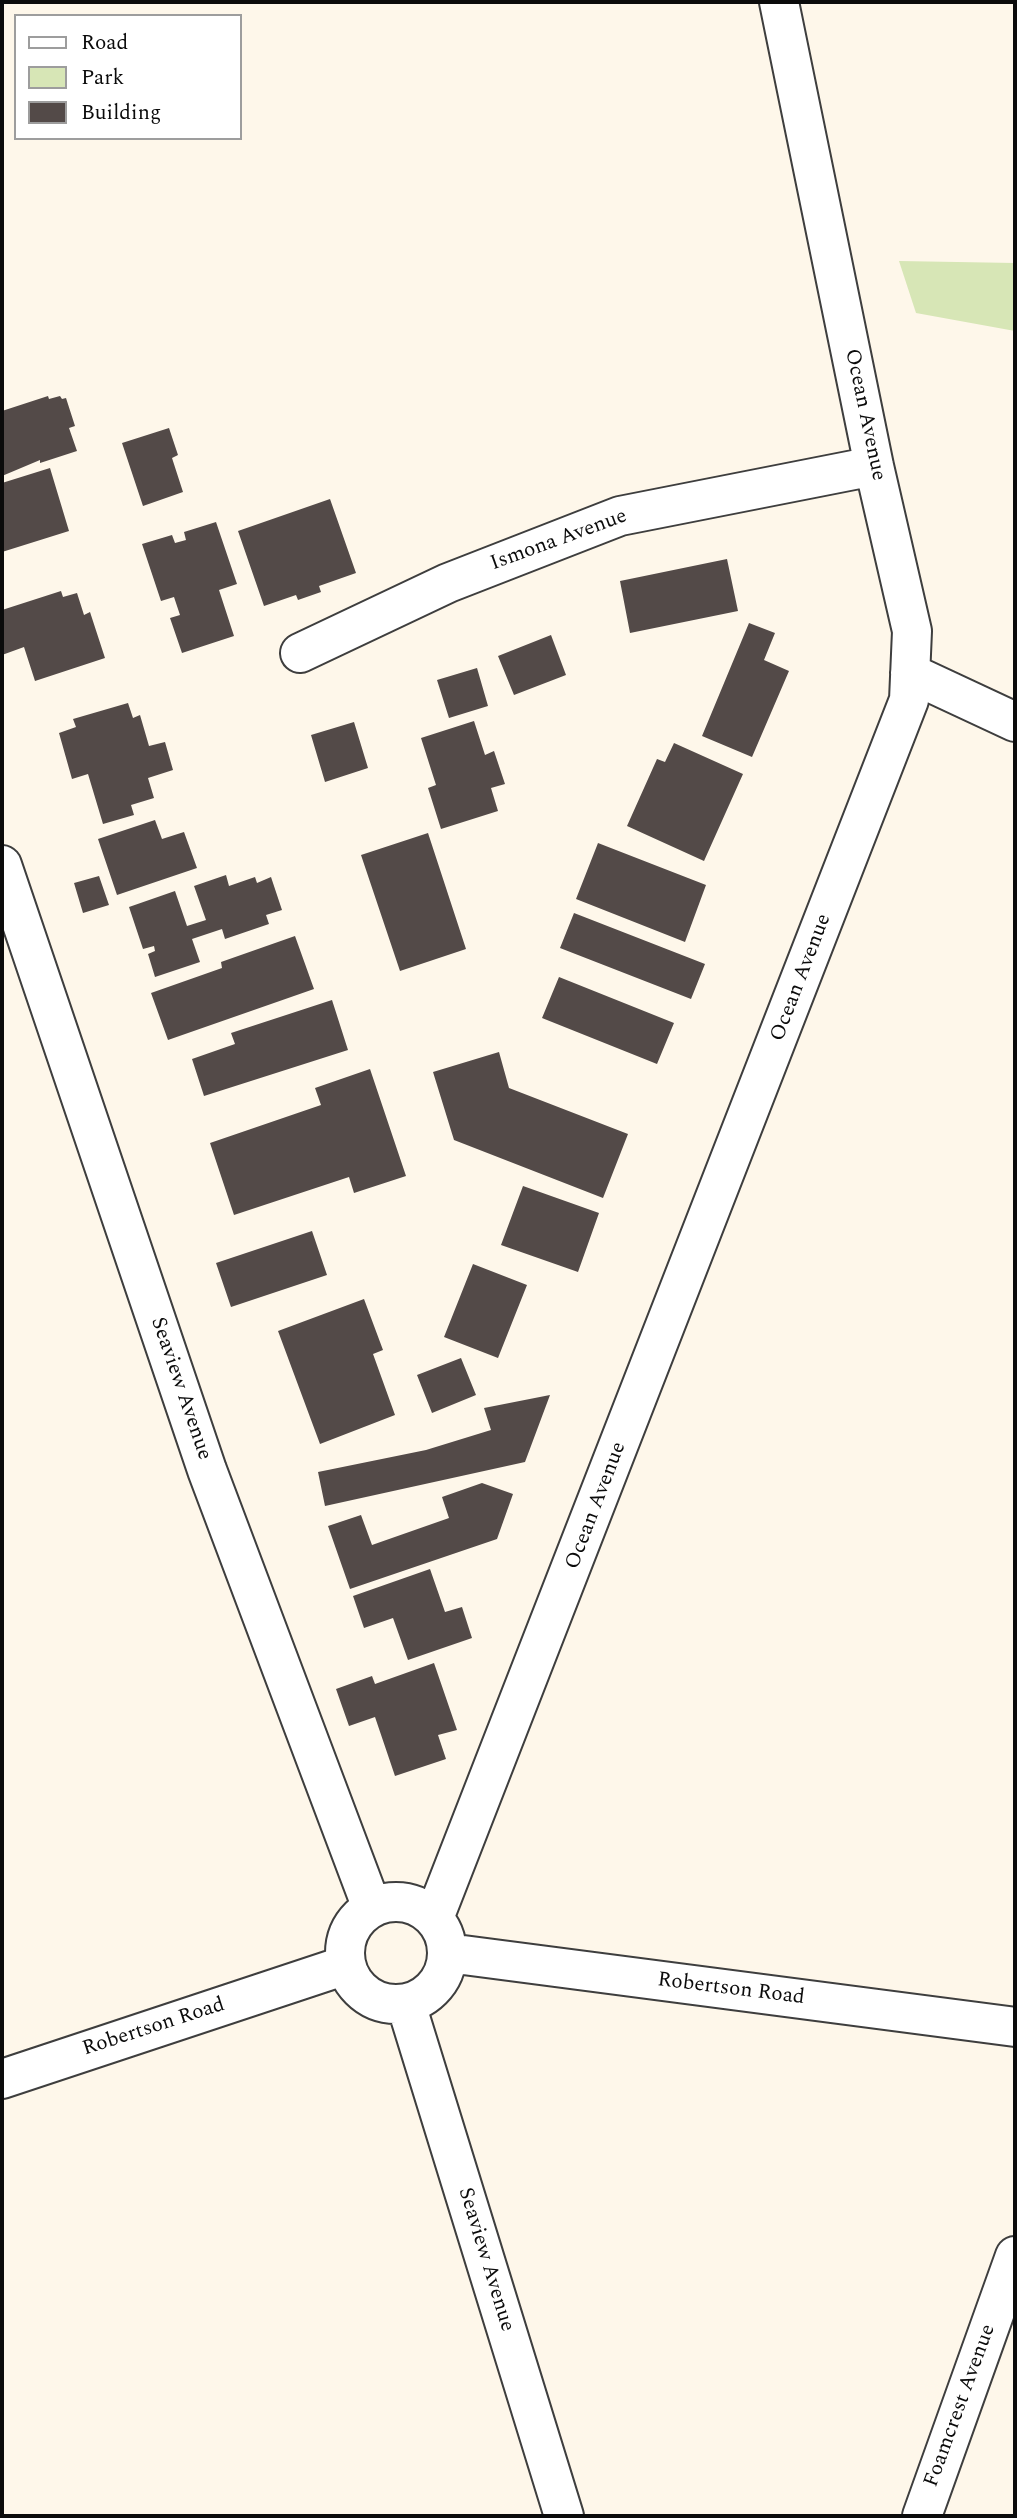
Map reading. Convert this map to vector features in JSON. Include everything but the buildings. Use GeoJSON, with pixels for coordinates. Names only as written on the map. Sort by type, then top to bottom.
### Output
{"type":"FeatureCollection","features":[{"type":"Feature","properties":{"kind":"street","name":"Ocean Avenue"},"geometry":{"type":"LineString","coordinates":[[441,1936],[909,700],[912,631],[874,466],[779,2]]}},
{"type":"Feature","properties":{"kind":"street","name":"Ismona Avenue"},"geometry":{"type":"LineString","coordinates":[[300,653],[448,583],[620,516],[874,466]]}},
{"type":"Feature","properties":{"kind":"street"},"geometry":{"type":"LineString","coordinates":[[910,673],[1015,722]]}},
{"type":"Feature","properties":{"kind":"street","name":"Seaview Avenue"},"geometry":{"type":"LineString","coordinates":[[2,865],[207,1470],[372,1908]]}},
{"type":"Feature","properties":{"kind":"street"},"geometry":{"type":"LineString","coordinates":[[395,1902],[415,1905],[441,1936],[444,1972],[436,1986],[422,1998],[406,2004],[385,2004],[367,1996],[353,1982],[346,1965],[345,1948],[349,1932],[360,1917],[372,1908],[395,1902]]}},
{"type":"Feature","properties":{"kind":"street","name":"Robertson Road"},"geometry":{"type":"LineString","coordinates":[[441,1936],[1015,2027]]}},
{"type":"Feature","properties":{"kind":"street","name":"Robertson Road"},"geometry":{"type":"LineString","coordinates":[[2,2078],[346,1965]]}},
{"type":"Feature","properties":{"kind":"street","name":"Seaview Avenue"},"geometry":{"type":"LineString","coordinates":[[406,2004],[564,2516]]}},
{"type":"Feature","properties":{"kind":"street","name":"Foamcrest Avenue"},"geometry":{"type":"LineString","coordinates":[[922,2516],[1015,2256]]}},
{"type":"Feature","properties":{"kind":"green space"},"geometry":{"type":"Polygon","coordinates":[[[899,261],[1015,263],[1015,331],[916,313],[899,261]]]}}]}
